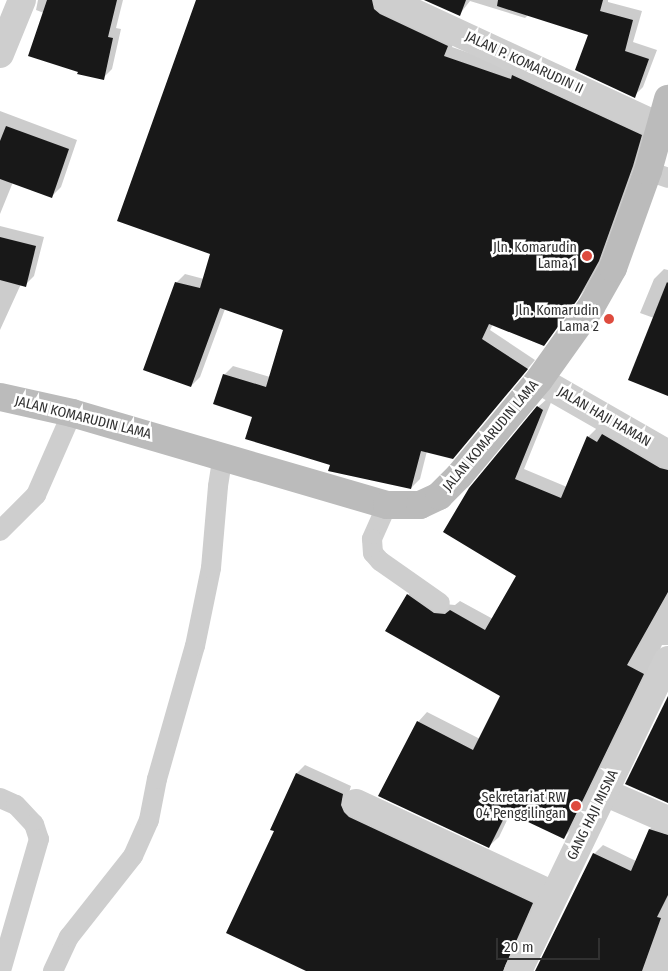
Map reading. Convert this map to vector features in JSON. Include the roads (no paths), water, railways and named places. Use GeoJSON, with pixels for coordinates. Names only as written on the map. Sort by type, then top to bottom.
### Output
{"type":"FeatureCollection","features":[{"type":"Feature","properties":{"kind":"street","name":"JALAN P. KOMARUDIN II"},"geometry":{"type":"LineString","coordinates":[[387,0],[661,127]]}},
{"type":"Feature","properties":{"kind":"street"},"geometry":{"type":"LineString","coordinates":[[0,54],[12,11]]}},
{"type":"Feature","properties":{"kind":"street","name":"JALAN KOMARUDIN LAMA"},"geometry":{"type":"LineString","coordinates":[[0,398],[72,414],[223,456],[387,505],[420,505],[439,496],[459,476],[539,380],[591,307],[613,268],[658,174],[661,127],[668,99]]}},
{"type":"Feature","properties":{"kind":"street","name":"JALAN HAJI HAMAN"},"geometry":{"type":"LineString","coordinates":[[539,380],[668,454]]}},
{"type":"Feature","properties":{"kind":"street","name":"GANG HAJI MISNA"},"geometry":{"type":"LineString","coordinates":[[518,971],[668,660]]}},
{"type":"Feature","properties":{"kind":"street"},"geometry":{"type":"LineString","coordinates":[[604,792],[668,820]]}},
{"type":"Feature","properties":{"kind":"street"},"geometry":{"type":"LineString","coordinates":[[356,803],[553,895]]}},
{"type":"Feature","properties":{"kind":"lane"},"geometry":{"type":"LineString","coordinates":[[0,531],[36,495],[72,414]]}},
{"type":"Feature","properties":{"kind":"lane"},"geometry":{"type":"LineString","coordinates":[[53,971],[69,937],[133,856],[149,820],[157,779],[197,636],[211,568],[218,486],[223,456]]}},
{"type":"Feature","properties":{"kind":"lane"},"geometry":{"type":"LineString","coordinates":[[387,505],[372,539],[373,552],[380,561],[440,603]]}},
{"type":"Feature","properties":{"kind":"lane"},"geometry":{"type":"LineString","coordinates":[[0,798],[16,805],[34,824],[39,839],[1,971]]}},
{"type":"Feature","properties":{"kind":"place","name":"Jln. Komarudin Lama 1"},"geometry":{"type":"Point","coordinates":[587,256]}},
{"type":"Feature","properties":{"kind":"place","name":"Jln. Komarudin Lama 2"},"geometry":{"type":"Point","coordinates":[609,319]}},
{"type":"Feature","properties":{"kind":"place","name":"Sekretariat RW 04 Penggilingan"},"geometry":{"type":"Point","coordinates":[576,806]}}]}
